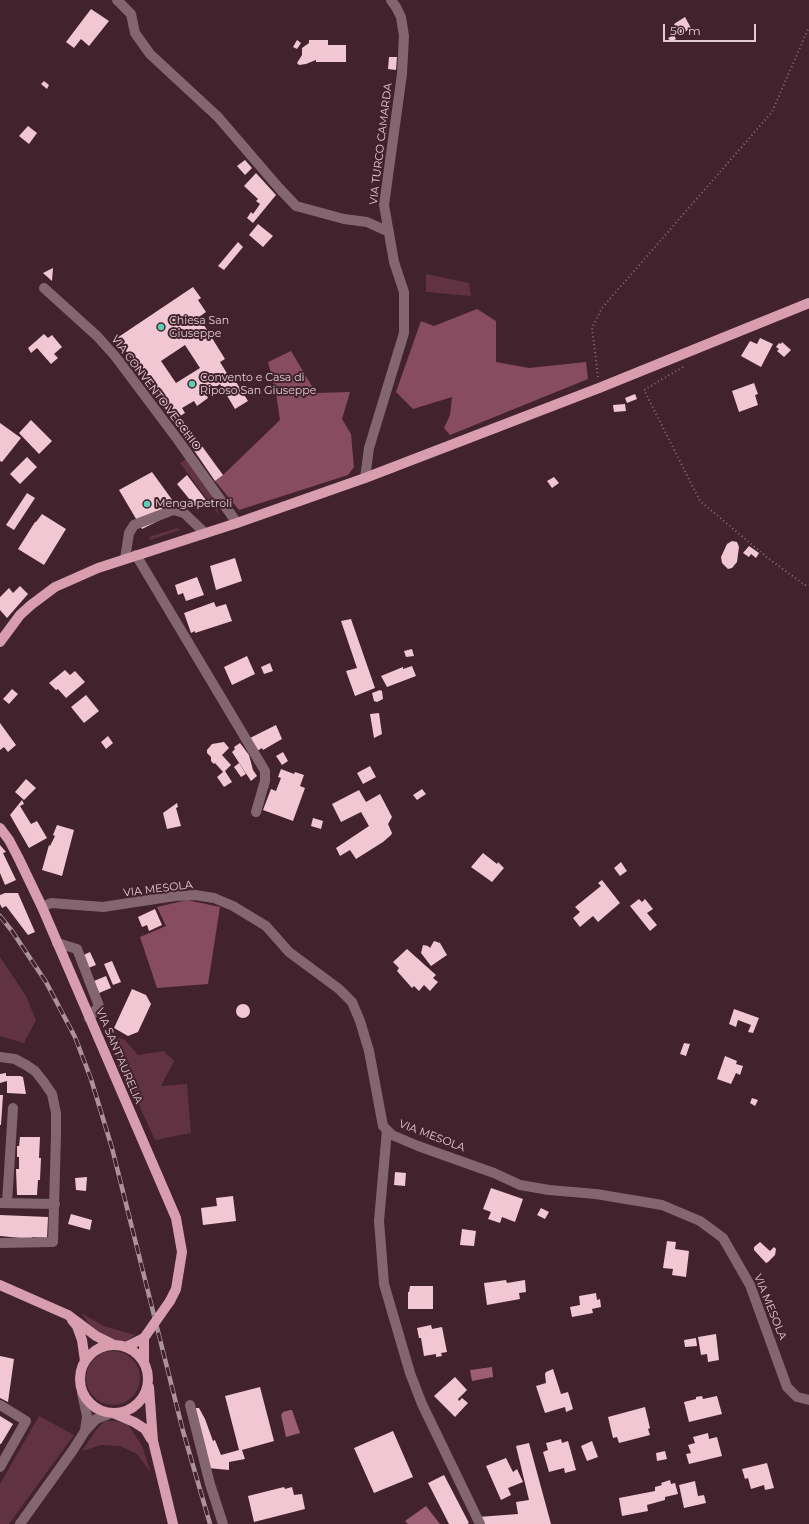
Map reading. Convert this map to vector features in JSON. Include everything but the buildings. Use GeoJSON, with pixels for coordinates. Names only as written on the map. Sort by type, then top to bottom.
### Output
{"type":"FeatureCollection","features":[{"type":"Feature","properties":{"kind":"main road"},"geometry":{"type":"LineString","coordinates":[[0,642],[20,615],[55,587],[98,568],[237,523],[365,478],[599,388],[809,303]]}},
{"type":"Feature","properties":{"kind":"main road","name":"VIA SANT'AURELIA"},"geometry":{"type":"LineString","coordinates":[[0,828],[9,840],[42,907],[176,1218],[182,1252],[176,1289],[170,1301],[144,1338]]}},
{"type":"Feature","properties":{"kind":"main road"},"geometry":{"type":"LineString","coordinates":[[0,1285],[68,1315],[96,1336],[114,1345]]}},
{"type":"Feature","properties":{"kind":"main road"},"geometry":{"type":"LineString","coordinates":[[68,1315],[77,1326],[82,1340],[85,1361]]}},
{"type":"Feature","properties":{"kind":"main road"},"geometry":{"type":"LineString","coordinates":[[126,1347],[144,1338],[144,1361],[148,1375],[153,1441],[173,1524]]}},
{"type":"Feature","properties":{"kind":"main road"},"geometry":{"type":"LineString","coordinates":[[144,1361],[133,1350],[126,1347],[114,1345],[105,1346],[90,1354],[85,1361],[80,1377],[82,1393],[93,1407],[100,1411],[134,1422],[145,1429],[153,1441]]}},
{"type":"Feature","properties":{"kind":"main road"},"geometry":{"type":"LineString","coordinates":[[111,1414],[124,1412],[133,1408],[141,1401],[146,1393],[148,1383]]}},
{"type":"Feature","properties":{"kind":"street"},"geometry":{"type":"LineString","coordinates":[[117,0],[131,14],[135,33],[150,54],[218,117],[296,206],[367,222],[388,232]]}},
{"type":"Feature","properties":{"kind":"street","name":"VIA TURCO CAMARDA"},"geometry":{"type":"LineString","coordinates":[[365,478],[368,448],[404,333],[404,292],[394,262],[384,205],[402,74],[404,36],[401,16],[391,0]]}},
{"type":"Feature","properties":{"kind":"street","name":"VIA CONVENTO VECCHIO"},"geometry":{"type":"LineString","coordinates":[[44,288],[97,336],[115,356],[178,440],[237,523]]}},
{"type":"Feature","properties":{"kind":"street"},"geometry":{"type":"LineString","coordinates":[[125,559],[129,533],[134,525],[172,510],[184,513],[205,533]]}},
{"type":"Feature","properties":{"kind":"street"},"geometry":{"type":"LineString","coordinates":[[136,555],[265,771],[265,782],[256,812]]}},
{"type":"Feature","properties":{"kind":"street","name":"VIA MESOLA"},"geometry":{"type":"LineString","coordinates":[[42,907],[51,903],[103,908],[175,896],[196,895],[214,898],[233,906],[266,926],[289,952],[338,989],[352,1002],[360,1021],[369,1051],[383,1126],[392,1135],[418,1146],[494,1173],[520,1185],[549,1190],[596,1194],[662,1205],[700,1221],[723,1238],[750,1285],[787,1387],[798,1397],[809,1400]]}},
{"type":"Feature","properties":{"kind":"street"},"geometry":{"type":"LineString","coordinates":[[57,943],[77,949],[99,1006],[89,1018]]}},
{"type":"Feature","properties":{"kind":"street"},"geometry":{"type":"LineString","coordinates":[[0,1057],[15,1060],[35,1071],[52,1094],[56,1113],[53,1242],[0,1242]]}},
{"type":"Feature","properties":{"kind":"street"},"geometry":{"type":"LineString","coordinates":[[12,1108],[3,1203],[55,1204]]}},
{"type":"Feature","properties":{"kind":"street"},"geometry":{"type":"LineString","coordinates":[[387,1130],[379,1221],[384,1284],[410,1373],[422,1404],[480,1524]]}},
{"type":"Feature","properties":{"kind":"street"},"geometry":{"type":"LineString","coordinates":[[82,1393],[87,1416],[85,1431]]}},
{"type":"Feature","properties":{"kind":"street"},"geometry":{"type":"LineString","coordinates":[[0,1405],[26,1421],[3,1455],[0,1466]]}},
{"type":"Feature","properties":{"kind":"street"},"geometry":{"type":"LineString","coordinates":[[190,1405],[210,1484],[223,1524]]}},
{"type":"Feature","properties":{"kind":"street"},"geometry":{"type":"LineString","coordinates":[[20,1524],[85,1431],[96,1419],[111,1414]]}},
{"type":"Feature","properties":{"kind":"path"},"geometry":{"type":"LineString","coordinates":[[599,388],[592,328],[602,308],[772,112],[809,27]]}},
{"type":"Feature","properties":{"kind":"path"},"geometry":{"type":"LineString","coordinates":[[686,365],[644,390],[700,501],[769,558],[805,585],[809,585]]}},
{"type":"Feature","properties":{"kind":"shaded area"},"geometry":{"type":"Polygon","coordinates":[[[426,274],[469,283],[471,296],[426,292],[426,274]]]}},
{"type":"Feature","properties":{"kind":"shaded area"},"geometry":{"type":"Polygon","coordinates":[[[477,309],[496,321],[496,362],[529,368],[586,362],[588,379],[450,435],[444,428],[450,415],[452,397],[413,409],[396,392],[421,321],[434,326],[477,309]]]}},
{"type":"Feature","properties":{"kind":"shaded area"},"geometry":{"type":"Polygon","coordinates":[[[291,351],[316,393],[350,392],[342,419],[351,434],[354,467],[348,475],[239,510],[215,481],[280,420],[276,393],[268,362],[291,351]]]}},
{"type":"Feature","properties":{"kind":"shaded area"},"geometry":{"type":"Polygon","coordinates":[[[186,459],[215,499],[219,515],[180,463],[186,459]]]}},
{"type":"Feature","properties":{"kind":"shaded area"},"geometry":{"type":"Polygon","coordinates":[[[177,528],[180,530],[150,540],[149,537],[177,528]]]}},
{"type":"Feature","properties":{"kind":"shaded area"},"geometry":{"type":"Polygon","coordinates":[[[187,900],[220,907],[208,984],[157,988],[140,937],[166,926],[157,907],[187,900]]]}},
{"type":"Feature","properties":{"kind":"shaded area"},"geometry":{"type":"Polygon","coordinates":[[[0,957],[26,996],[36,1020],[24,1043],[0,1036],[0,957]]]}},
{"type":"Feature","properties":{"kind":"shaded area"},"geometry":{"type":"Polygon","coordinates":[[[109,1036],[125,1040],[138,1055],[164,1051],[174,1061],[161,1086],[187,1084],[191,1133],[155,1140],[115,1053],[109,1036]]]}},
{"type":"Feature","properties":{"kind":"shaded area"},"geometry":{"type":"Polygon","coordinates":[[[81,1313],[104,1326],[135,1335],[123,1344],[111,1341],[95,1332],[81,1313]]]}},
{"type":"Feature","properties":{"kind":"shaded area"},"geometry":{"type":"Polygon","coordinates":[[[113,1351],[123,1353],[132,1359],[138,1368],[140,1378],[138,1388],[132,1397],[123,1403],[113,1405],[103,1403],[94,1397],[88,1388],[86,1378],[88,1368],[94,1359],[103,1353],[113,1351]]]}},
{"type":"Feature","properties":{"kind":"shaded area"},"geometry":{"type":"Polygon","coordinates":[[[492,1367],[493,1377],[472,1381],[470,1370],[492,1367]]]}},
{"type":"Feature","properties":{"kind":"shaded area"},"geometry":{"type":"Polygon","coordinates":[[[292,1410],[300,1433],[286,1437],[281,1415],[283,1412],[292,1410]]]}},
{"type":"Feature","properties":{"kind":"shaded area"},"geometry":{"type":"Polygon","coordinates":[[[39,1416],[74,1435],[9,1524],[0,1524],[0,1484],[39,1416]]]}},
{"type":"Feature","properties":{"kind":"shaded area"},"geometry":{"type":"Polygon","coordinates":[[[105,1421],[115,1421],[128,1424],[142,1446],[151,1473],[137,1454],[120,1446],[101,1445],[82,1451],[96,1430],[105,1421]]]}},
{"type":"Feature","properties":{"kind":"shaded area"},"geometry":{"type":"Polygon","coordinates":[[[426,1506],[440,1524],[408,1524],[405,1521],[426,1506]]]}},
{"type":"Feature","properties":{"kind":"railway"},"geometry":{"type":"LineString","coordinates":[[0,916],[12,931],[46,982],[75,1037],[91,1079],[112,1148],[183,1431],[210,1524]]}},
{"type":"Feature","properties":{"kind":"place","name":"Chiesa San Giuseppe"},"geometry":{"type":"Point","coordinates":[161,327]}},
{"type":"Feature","properties":{"kind":"place","name":"Convento e Casa di Riposo San Giuseppe"},"geometry":{"type":"Point","coordinates":[192,384]}},
{"type":"Feature","properties":{"kind":"place","name":"Menga petroli"},"geometry":{"type":"Point","coordinates":[147,504]}}]}
